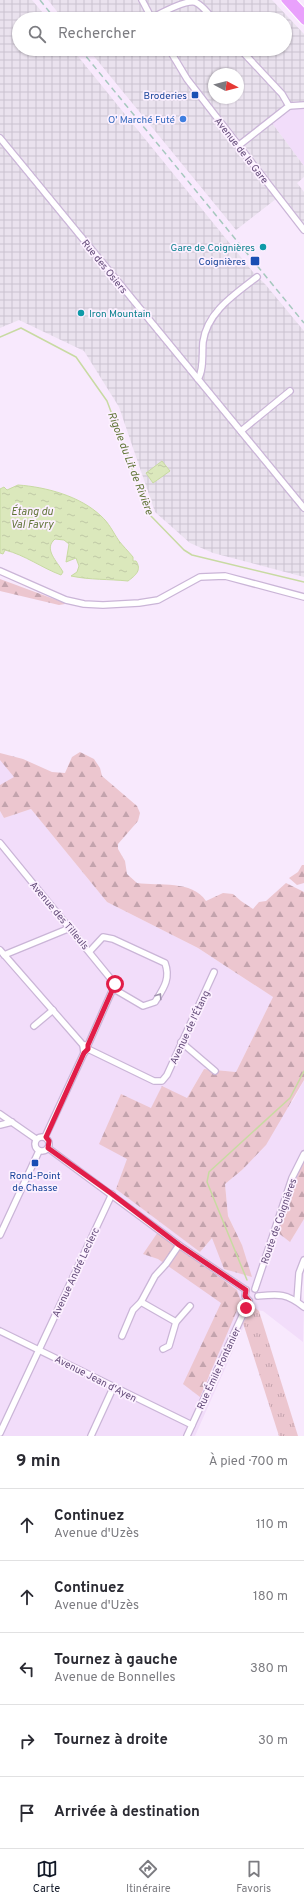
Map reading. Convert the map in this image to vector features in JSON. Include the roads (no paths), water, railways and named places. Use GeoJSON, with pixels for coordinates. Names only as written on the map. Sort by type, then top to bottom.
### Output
{"type":"FeatureCollection","features":[{"type":"Feature","properties":{"kind":"main road"},"geometry":{"type":"LineString","coordinates":[[285,0],[304,21]]}},
{"type":"Feature","properties":{"kind":"main road"},"geometry":{"type":"LineString","coordinates":[[292,0],[304,13]]}},
{"type":"Feature","properties":{"kind":"street"},"geometry":{"type":"LineString","coordinates":[[142,0],[148,12]]}},
{"type":"Feature","properties":{"kind":"street"},"geometry":{"type":"LineString","coordinates":[[165,12],[190,0],[196,2],[206,12]]}},
{"type":"Feature","properties":{"kind":"street","name":"Avenue de la Gare"},"geometry":{"type":"LineString","coordinates":[[173,56],[186,79],[304,230]]}},
{"type":"Feature","properties":{"kind":"street"},"geometry":{"type":"LineString","coordinates":[[247,56],[282,94],[290,106]]}},
{"type":"Feature","properties":{"kind":"street"},"geometry":{"type":"LineString","coordinates":[[238,146],[290,106],[304,105]]}},
{"type":"Feature","properties":{"kind":"street","name":"Rue des Osiers"},"geometry":{"type":"LineString","coordinates":[[0,138],[304,508]]}},
{"type":"Feature","properties":{"kind":"street"},"geometry":{"type":"LineString","coordinates":[[198,379],[201,373],[204,337],[212,318],[225,303],[257,277]]}},
{"type":"Feature","properties":{"kind":"street"},"geometry":{"type":"LineString","coordinates":[[241,431],[290,391]]}},
{"type":"Feature","properties":{"kind":"street"},"geometry":{"type":"LineString","coordinates":[[0,571],[66,600],[94,605],[139,603],[158,600],[200,577],[215,575],[225,576],[304,598]]}},
{"type":"Feature","properties":{"kind":"street","name":"Avenue des Tilleuls"},"geometry":{"type":"LineString","coordinates":[[0,844],[2,851],[90,951],[114,981],[114,989]]}},
{"type":"Feature","properties":{"kind":"street"},"geometry":{"type":"LineString","coordinates":[[4,955],[70,928]]}},
{"type":"Feature","properties":{"kind":"street"},"geometry":{"type":"LineString","coordinates":[[46,1137],[114,989],[144,1006],[155,1002],[166,984],[168,970],[165,963],[113,939],[103,937],[90,951]]}},
{"type":"Feature","properties":{"kind":"street"},"geometry":{"type":"LineString","coordinates":[[0,950],[86,1048]]}},
{"type":"Feature","properties":{"kind":"street","name":"Avenue de l'Étang"},"geometry":{"type":"LineString","coordinates":[[86,1048],[154,1081],[162,1081],[214,972]]}},
{"type":"Feature","properties":{"kind":"street"},"geometry":{"type":"LineString","coordinates":[[34,1026],[53,1010]]}},
{"type":"Feature","properties":{"kind":"street"},"geometry":{"type":"LineString","coordinates":[[181,1042],[215,1071]]}},
{"type":"Feature","properties":{"kind":"street"},"geometry":{"type":"LineString","coordinates":[[0,1114],[36,1139]]}},
{"type":"Feature","properties":{"kind":"street"},"geometry":{"type":"LineString","coordinates":[[0,1125],[12,1122]]}},
{"type":"Feature","properties":{"kind":"street"},"geometry":{"type":"LineString","coordinates":[[36,1139],[39,1137],[46,1137]]}},
{"type":"Feature","properties":{"kind":"street"},"geometry":{"type":"LineString","coordinates":[[46,1137],[49,1141],[48,1148]]}},
{"type":"Feature","properties":{"kind":"street"},"geometry":{"type":"LineString","coordinates":[[36,1139],[35,1146],[39,1151]]}},
{"type":"Feature","properties":{"kind":"street"},"geometry":{"type":"LineString","coordinates":[[39,1151],[44,1151],[48,1148]]}},
{"type":"Feature","properties":{"kind":"street"},"geometry":{"type":"LineString","coordinates":[[48,1148],[179,1245],[246,1290]]}},
{"type":"Feature","properties":{"kind":"street"},"geometry":{"type":"LineString","coordinates":[[0,1235],[39,1151]]}},
{"type":"Feature","properties":{"kind":"street","name":"Route de Coignières"},"geometry":{"type":"LineString","coordinates":[[255,1289],[292,1178],[304,1154]]}},
{"type":"Feature","properties":{"kind":"street","name":"Avenue André Leclerc"},"geometry":{"type":"LineString","coordinates":[[0,1433],[112,1194]]}},
{"type":"Feature","properties":{"kind":"street"},"geometry":{"type":"LineString","coordinates":[[122,1336],[133,1310],[141,1302],[155,1276],[166,1264],[179,1245]]}},
{"type":"Feature","properties":{"kind":"street"},"geometry":{"type":"LineString","coordinates":[[297,1301],[299,1273],[304,1260]]}},
{"type":"Feature","properties":{"kind":"street"},"geometry":{"type":"LineString","coordinates":[[246,1290],[250,1288],[255,1289],[258,1292],[258,1296]]}},
{"type":"Feature","properties":{"kind":"street"},"geometry":{"type":"LineString","coordinates":[[246,1290],[245,1296],[249,1301],[253,1301],[258,1296],[281,1294],[304,1306]]}},
{"type":"Feature","properties":{"kind":"street","name":"Rue Émile Fontanier"},"geometry":{"type":"LineString","coordinates":[[187,1436],[249,1301]]}},
{"type":"Feature","properties":{"kind":"street"},"geometry":{"type":"LineString","coordinates":[[141,1302],[176,1322]]}},
{"type":"Feature","properties":{"kind":"street"},"geometry":{"type":"LineString","coordinates":[[163,1349],[169,1346],[176,1322],[190,1306]]}},
{"type":"Feature","properties":{"kind":"street","name":"Avenue Jean d'Ayen"},"geometry":{"type":"LineString","coordinates":[[0,1331],[113,1388],[192,1425]]}},
{"type":"Feature","properties":{"kind":"street"},"geometry":{"type":"LineString","coordinates":[[91,1436],[113,1388]]}},
{"type":"Feature","properties":{"kind":"water"},"geometry":{"type":"Polygon","coordinates":[[[162,461],[170,471],[153,483],[146,473],[162,461]]]}},
{"type":"Feature","properties":{"kind":"water","name":"Étang du Val Favry"},"geometry":{"type":"Polygon","coordinates":[[[18,485],[51,490],[73,498],[93,509],[111,528],[119,541],[133,557],[133,561],[136,561],[138,564],[136,574],[128,581],[71,576],[77,572],[79,566],[76,558],[66,562],[69,544],[64,540],[55,539],[50,547],[52,555],[63,572],[61,575],[12,552],[5,550],[3,554],[0,553],[0,489],[4,487],[7,490],[18,485]]]}},
{"type":"Feature","properties":{"kind":"waterway","name":"Rigole du Lit de Rivière"},"geometry":{"type":"LineString","coordinates":[[0,337],[21,328],[76,357],[107,401],[149,514],[184,550],[192,555],[304,582]]}},
{"type":"Feature","properties":{"kind":"waterway","name":"Rigole du Lit de Rivière"},"geometry":{"type":"LineString","coordinates":[[247,1280],[207,1182],[209,1172],[290,1098],[304,1071]]}},
{"type":"Feature","properties":{"kind":"railway"},"geometry":{"type":"LineString","coordinates":[[40,0],[49,12]]}},
{"type":"Feature","properties":{"kind":"railway"},"geometry":{"type":"LineString","coordinates":[[86,56],[304,323]]}},
{"type":"Feature","properties":{"kind":"place","name":"Broderies"},"geometry":{"type":"Point","coordinates":[195,95]}},
{"type":"Feature","properties":{"kind":"place","name":"O' Marché Futé"},"geometry":{"type":"Point","coordinates":[183,119]}},
{"type":"Feature","properties":{"kind":"place","name":"Gare de Coignières"},"geometry":{"type":"Point","coordinates":[263,247]}},
{"type":"Feature","properties":{"kind":"place","name":"Coignières"},"geometry":{"type":"Point","coordinates":[255,261]}},
{"type":"Feature","properties":{"kind":"place","name":"Iron Mountain"},"geometry":{"type":"Point","coordinates":[81,313]}},
{"type":"Feature","properties":{"kind":"place","name":"Rond-Point de Chasse"},"geometry":{"type":"Point","coordinates":[35,1163]}}]}
